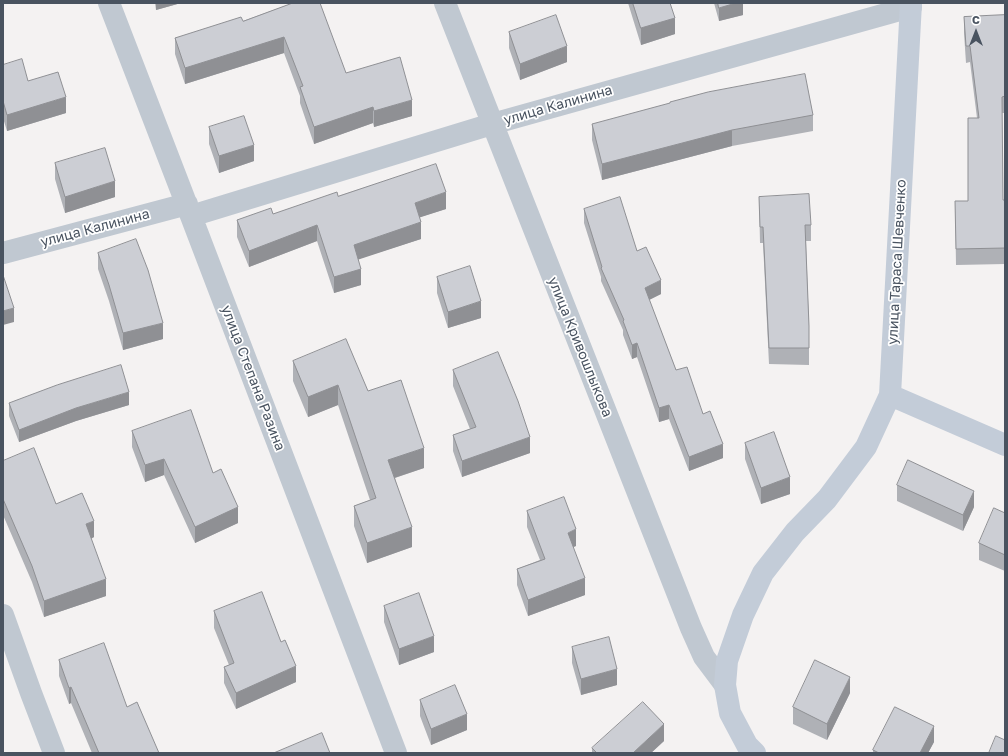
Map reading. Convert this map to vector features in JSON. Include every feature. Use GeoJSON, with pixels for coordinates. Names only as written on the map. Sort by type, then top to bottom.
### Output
{"type":"FeatureCollection","features":[{"type":"Feature","properties":{"kind":"street","name":"улица Степана Разина"},"geometry":{"type":"LineString","coordinates":[[109,3],[396,753]]}},
{"type":"Feature","properties":{"kind":"street","name":"улица Кривошлыкова"},"geometry":{"type":"LineString","coordinates":[[445,3],[691,628],[704,657],[725,686]]}},
{"type":"Feature","properties":{"kind":"street","name":"улица Калинина"},"geometry":{"type":"LineString","coordinates":[[3,252],[189,210],[916,4]]}},
{"type":"Feature","properties":{"kind":"street","name":"улица Тараса Шевченко"},"geometry":{"type":"LineString","coordinates":[[890,395],[916,4]]}},
{"type":"Feature","properties":{"kind":"street","name":"улица Кривошлыкова"},"geometry":{"type":"LineString","coordinates":[[755,753],[747,745],[730,713],[725,686],[727,661],[743,615],[763,573],[795,532],[827,499],[866,447],[890,395]]}},
{"type":"Feature","properties":{"kind":"street"},"geometry":{"type":"LineString","coordinates":[[890,395],[1005,445]]}},
{"type":"Feature","properties":{"kind":"street"},"geometry":{"type":"LineString","coordinates":[[3,615],[54,753]]}},
{"type":"Feature","properties":{"kind":"building"},"geometry":{"type":"Polygon","coordinates":[[[293,3],[320,3],[346,73],[400,57],[412,100],[374,111],[373,107],[314,127],[300,87],[303,86],[284,37],[185,68],[175,38],[241,17],[243,21],[293,3]]]}},
{"type":"Feature","properties":{"kind":"building"},"geometry":{"type":"Polygon","coordinates":[[[633,3],[670,3],[675,18],[641,28],[633,3]]]}},
{"type":"Feature","properties":{"kind":"building"},"geometry":{"type":"Polygon","coordinates":[[[718,3],[736,3],[719,8],[718,3]]]}},
{"type":"Feature","properties":{"kind":"building"},"geometry":{"type":"Polygon","coordinates":[[[556,15],[567,46],[520,64],[509,32],[556,15]]]}},
{"type":"Feature","properties":{"kind":"building"},"geometry":{"type":"Polygon","coordinates":[[[1005,15],[1005,96],[1002,97],[1005,248],[956,249],[955,201],[968,201],[968,118],[979,118],[970,46],[966,46],[964,17],[1005,15]]]}},
{"type":"Feature","properties":{"kind":"building"},"geometry":{"type":"Polygon","coordinates":[[[22,59],[28,81],[58,72],[66,97],[7,115],[3,101],[3,65],[22,59]]]}},
{"type":"Feature","properties":{"kind":"building"},"geometry":{"type":"Polygon","coordinates":[[[805,74],[813,115],[732,130],[602,164],[592,124],[708,92],[805,74]]]}},
{"type":"Feature","properties":{"kind":"building"},"geometry":{"type":"Polygon","coordinates":[[[244,116],[254,145],[219,156],[209,127],[244,116]]]}},
{"type":"Feature","properties":{"kind":"building"},"geometry":{"type":"Polygon","coordinates":[[[105,148],[115,181],[65,197],[55,163],[105,148]]]}},
{"type":"Feature","properties":{"kind":"building"},"geometry":{"type":"Polygon","coordinates":[[[436,164],[446,192],[415,203],[421,222],[354,245],[361,269],[334,277],[317,225],[249,251],[237,220],[271,208],[273,214],[337,192],[338,196],[436,164]]]}},
{"type":"Feature","properties":{"kind":"building"},"geometry":{"type":"Polygon","coordinates":[[[809,194],[811,225],[805,225],[809,348],[769,348],[763,227],[760,227],[759,197],[809,194]]]}},
{"type":"Feature","properties":{"kind":"building"},"geometry":{"type":"Polygon","coordinates":[[[620,197],[637,251],[646,247],[661,280],[645,288],[676,370],[687,367],[703,414],[710,411],[723,444],[689,457],[669,405],[659,408],[637,343],[632,345],[623,321],[624,320],[601,268],[602,267],[584,209],[620,197]]]}},
{"type":"Feature","properties":{"kind":"building"},"geometry":{"type":"Polygon","coordinates":[[[136,239],[148,270],[163,323],[123,333],[98,253],[136,239]]]}},
{"type":"Feature","properties":{"kind":"building"},"geometry":{"type":"Polygon","coordinates":[[[470,266],[481,301],[448,312],[437,277],[470,266]]]}},
{"type":"Feature","properties":{"kind":"building"},"geometry":{"type":"Polygon","coordinates":[[[3,275],[14,308],[3,311],[3,275]]]}},
{"type":"Feature","properties":{"kind":"building"},"geometry":{"type":"Polygon","coordinates":[[[346,339],[368,391],[401,380],[424,448],[388,460],[412,527],[367,543],[354,506],[376,498],[338,385],[308,397],[293,361],[346,339]]]}},
{"type":"Feature","properties":{"kind":"building"},"geometry":{"type":"Polygon","coordinates":[[[498,352],[518,401],[530,437],[462,461],[453,435],[476,427],[453,370],[498,352]]]}},
{"type":"Feature","properties":{"kind":"building"},"geometry":{"type":"Polygon","coordinates":[[[121,365],[129,392],[76,408],[19,430],[9,403],[57,385],[121,365]]]}},
{"type":"Feature","properties":{"kind":"building"},"geometry":{"type":"Polygon","coordinates":[[[191,410],[213,473],[221,469],[238,507],[195,527],[164,459],[145,465],[132,431],[191,410]]]}},
{"type":"Feature","properties":{"kind":"building"},"geometry":{"type":"Polygon","coordinates":[[[774,432],[790,477],[761,488],[745,443],[774,432]]]}},
{"type":"Feature","properties":{"kind":"building"},"geometry":{"type":"Polygon","coordinates":[[[34,448],[56,504],[82,493],[94,521],[86,524],[106,579],[44,601],[32,566],[3,499],[3,461],[34,448]]]}},
{"type":"Feature","properties":{"kind":"building"},"geometry":{"type":"Polygon","coordinates":[[[908,460],[974,491],[963,515],[897,485],[908,460]]]}},
{"type":"Feature","properties":{"kind":"building"},"geometry":{"type":"Polygon","coordinates":[[[564,497],[576,529],[568,533],[585,578],[528,600],[517,569],[545,559],[527,511],[564,497]]]}},
{"type":"Feature","properties":{"kind":"building"},"geometry":{"type":"Polygon","coordinates":[[[994,508],[1005,513],[1005,555],[979,543],[994,508]]]}},
{"type":"Feature","properties":{"kind":"building"},"geometry":{"type":"Polygon","coordinates":[[[262,592],[281,642],[285,640],[296,666],[236,693],[224,667],[234,663],[214,611],[262,592]]]}},
{"type":"Feature","properties":{"kind":"building"},"geometry":{"type":"Polygon","coordinates":[[[419,593],[434,636],[399,649],[384,606],[419,593]]]}},
{"type":"Feature","properties":{"kind":"building"},"geometry":{"type":"Polygon","coordinates":[[[609,637],[617,669],[581,679],[572,647],[609,637]]]}},
{"type":"Feature","properties":{"kind":"building"},"geometry":{"type":"Polygon","coordinates":[[[104,643],[127,707],[137,702],[159,753],[99,753],[71,687],[69,688],[59,660],[104,643]]]}},
{"type":"Feature","properties":{"kind":"building"},"geometry":{"type":"Polygon","coordinates":[[[815,660],[850,677],[827,724],[793,707],[815,660]]]}},
{"type":"Feature","properties":{"kind":"building"},"geometry":{"type":"Polygon","coordinates":[[[455,685],[467,714],[431,729],[420,700],[455,685]]]}},
{"type":"Feature","properties":{"kind":"building"},"geometry":{"type":"Polygon","coordinates":[[[643,702],[664,724],[633,753],[597,753],[592,748],[643,702]]]}},
{"type":"Feature","properties":{"kind":"building"},"geometry":{"type":"Polygon","coordinates":[[[895,707],[934,726],[920,753],[879,753],[873,750],[895,707]]]}},
{"type":"Feature","properties":{"kind":"building"},"geometry":{"type":"Polygon","coordinates":[[[322,733],[330,753],[274,753],[322,733]]]}},
{"type":"Feature","properties":{"kind":"building"},"geometry":{"type":"Polygon","coordinates":[[[996,736],[1005,740],[1005,753],[989,753],[996,736]]]}}]}
